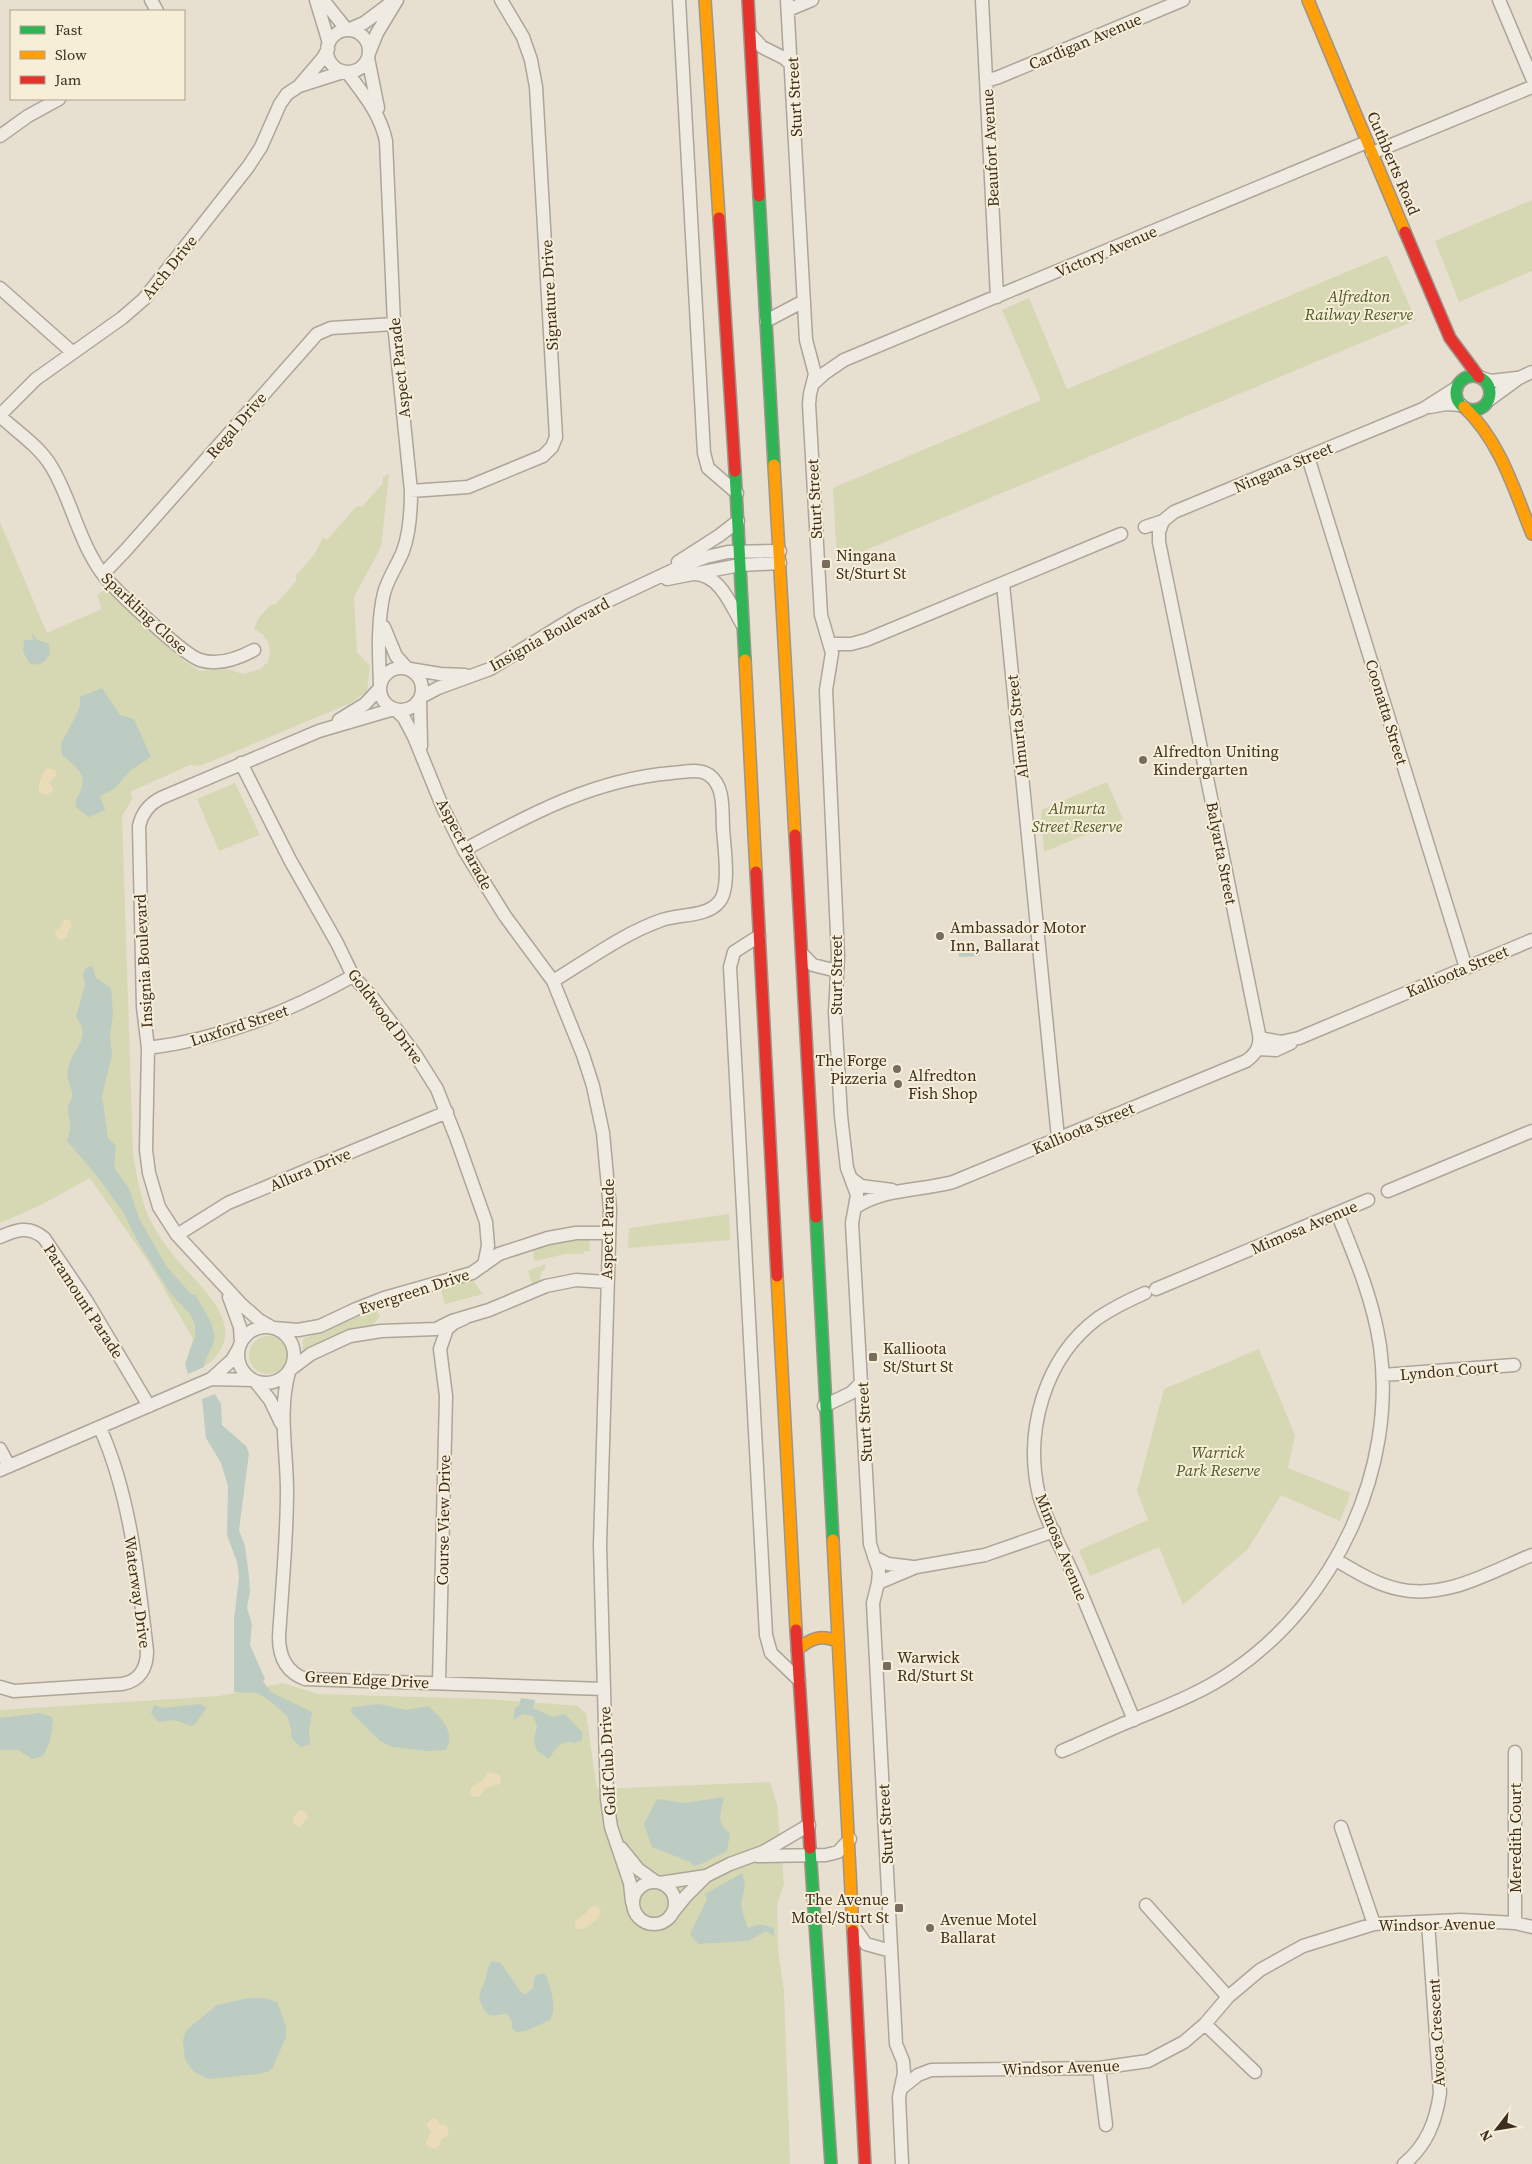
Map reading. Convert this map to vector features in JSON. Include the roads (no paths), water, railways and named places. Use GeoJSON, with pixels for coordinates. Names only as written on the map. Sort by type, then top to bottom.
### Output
{"type":"FeatureCollection","features":[{"type":"Feature","properties":{"kind":"main road"},"geometry":{"type":"LineString","coordinates":[[705,0],[738,521],[799,1680],[832,2164]]}},
{"type":"Feature","properties":{"kind":"main road","name":"Sturt Street"},"geometry":{"type":"LineString","coordinates":[[748,0],[802,954],[824,1406],[850,1839],[866,2164]]}},
{"type":"Feature","properties":{"kind":"main road","name":"Cuthberts Road"},"geometry":{"type":"LineString","coordinates":[[1308,0],[1450,338],[1481,378]]}},
{"type":"Feature","properties":{"kind":"main road","name":"Cuthberts Road"},"geometry":{"type":"LineString","coordinates":[[1450,338],[1457,387]]}},
{"type":"Feature","properties":{"kind":"main road"},"geometry":{"type":"LineString","coordinates":[[1496,448],[1477,420],[1462,406],[1456,395],[1457,387],[1467,377],[1481,378],[1489,388],[1490,419],[1496,448],[1532,534]]}},
{"type":"Feature","properties":{"kind":"main road"},"geometry":{"type":"LineString","coordinates":[[1462,406],[1476,410],[1488,401]]}},
{"type":"Feature","properties":{"kind":"main road"},"geometry":{"type":"LineString","coordinates":[[798,1650],[815,1636],[827,1636],[837,1641]]}},
{"type":"Feature","properties":{"kind":"street"},"geometry":{"type":"LineString","coordinates":[[316,0],[333,65],[345,72],[360,68],[369,56],[377,33],[396,0]]}},
{"type":"Feature","properties":{"kind":"street"},"geometry":{"type":"LineString","coordinates":[[323,0],[348,30],[362,35],[366,42],[369,56]]}},
{"type":"Feature","properties":{"kind":"street"},"geometry":{"type":"LineString","coordinates":[[328,46],[337,33],[364,22],[396,0]]}},
{"type":"Feature","properties":{"kind":"street","name":"Signature Drive"},"geometry":{"type":"LineString","coordinates":[[411,491],[451,490],[474,485],[543,456],[552,448],[556,436],[536,87],[531,60],[523,37],[501,0]]}},
{"type":"Feature","properties":{"kind":"street"},"geometry":{"type":"LineString","coordinates":[[679,0],[704,453],[707,466],[711,471],[736,493]]}},
{"type":"Feature","properties":{"kind":"street"},"geometry":{"type":"LineString","coordinates":[[788,5],[812,0]]}},
{"type":"Feature","properties":{"kind":"street","name":"Beaufort Avenue"},"geometry":{"type":"LineString","coordinates":[[982,0],[997,297]]}},
{"type":"Feature","properties":{"kind":"street","name":"Cardigan Avenue"},"geometry":{"type":"LineString","coordinates":[[986,81],[1183,0]]}},
{"type":"Feature","properties":{"kind":"street"},"geometry":{"type":"LineString","coordinates":[[1499,0],[1532,78]]}},
{"type":"Feature","properties":{"kind":"street","name":"Sturt Street"},"geometry":{"type":"LineString","coordinates":[[788,5],[806,344],[813,360],[815,374],[810,394],[810,404],[821,615],[831,644],[826,690],[838,956],[835,1013],[846,1162],[857,1193],[852,1223],[870,1544],[878,1568],[878,1584],[873,1603],[896,2044],[904,2073],[899,2097],[902,2164]]}},
{"type":"Feature","properties":{"kind":"street"},"geometry":{"type":"LineString","coordinates":[[751,35],[762,47],[784,58],[792,65]]}},
{"type":"Feature","properties":{"kind":"street","name":"Arch Drive"},"geometry":{"type":"LineString","coordinates":[[0,415],[36,379],[130,312],[156,287],[248,167],[260,147],[283,99],[300,86],[323,58],[328,46]]}},
{"type":"Feature","properties":{"kind":"street","name":"Aspect Parade"},"geometry":{"type":"LineString","coordinates":[[369,56],[387,148],[394,324],[411,491],[411,513],[407,538],[402,554],[387,584],[382,612],[380,686]]}},
{"type":"Feature","properties":{"kind":"street","name":"Arch Drive"},"geometry":{"type":"LineString","coordinates":[[300,86],[345,72]]}},
{"type":"Feature","properties":{"kind":"street","name":"Aspect Parade"},"geometry":{"type":"LineString","coordinates":[[345,72],[367,96],[380,120]]}},
{"type":"Feature","properties":{"kind":"street","name":"Victory Avenue"},"geometry":{"type":"LineString","coordinates":[[813,360],[829,363],[844,360],[1370,148],[1532,87]]}},
{"type":"Feature","properties":{"kind":"street"},"geometry":{"type":"LineString","coordinates":[[0,136],[28,116],[57,100]]}},
{"type":"Feature","properties":{"kind":"street"},"geometry":{"type":"LineString","coordinates":[[0,288],[72,352]]}},
{"type":"Feature","properties":{"kind":"street"},"geometry":{"type":"LineString","coordinates":[[766,321],[804,301]]}},
{"type":"Feature","properties":{"kind":"street","name":"Regal Drive"},"geometry":{"type":"LineString","coordinates":[[103,574],[316,334],[331,328],[394,324]]}},
{"type":"Feature","properties":{"kind":"street","name":"Victory Avenue"},"geometry":{"type":"LineString","coordinates":[[814,383],[844,360]]}},
{"type":"Feature","properties":{"kind":"street"},"geometry":{"type":"LineString","coordinates":[[1488,401],[1519,378],[1532,372]]}},
{"type":"Feature","properties":{"kind":"street"},"geometry":{"type":"LineString","coordinates":[[1481,378],[1491,381],[1519,378]]}},
{"type":"Feature","properties":{"kind":"street","name":"Ningana Street"},"geometry":{"type":"LineString","coordinates":[[1146,527],[1163,521],[1174,512],[1423,409],[1457,387]]}},
{"type":"Feature","properties":{"kind":"street","name":"Ningana Street"},"geometry":{"type":"LineString","coordinates":[[1423,409],[1446,404],[1462,406]]}},
{"type":"Feature","properties":{"kind":"street","name":"Sparkling Close"},"geometry":{"type":"LineString","coordinates":[[0,415],[40,452],[51,466],[88,550],[103,574],[127,599],[186,653],[194,658],[218,662],[234,659],[254,650]]}},
{"type":"Feature","properties":{"kind":"street","name":"Coonatta Street"},"geometry":{"type":"LineString","coordinates":[[1308,457],[1466,968]]}},
{"type":"Feature","properties":{"kind":"street"},"geometry":{"type":"LineString","coordinates":[[652,582],[683,559],[720,536],[738,521]]}},
{"type":"Feature","properties":{"kind":"street","name":"Balyarta Street"},"geometry":{"type":"LineString","coordinates":[[1163,521],[1159,532],[1160,542],[1259,1044]]}},
{"type":"Feature","properties":{"kind":"street"},"geometry":{"type":"LineString","coordinates":[[831,644],[851,644],[866,640],[1121,534]]}},
{"type":"Feature","properties":{"kind":"street","name":"Insignia Boulevard"},"geometry":{"type":"LineString","coordinates":[[421,698],[436,689],[475,675],[510,658],[556,627],[580,614],[696,560],[724,553],[739,552],[780,557]]}},
{"type":"Feature","properties":{"kind":"street","name":"Insignia Boulevard"},"geometry":{"type":"LineString","coordinates":[[652,582],[685,574],[780,557]]}},
{"type":"Feature","properties":{"kind":"street"},"geometry":{"type":"LineString","coordinates":[[685,574],[702,575],[714,581],[743,626]]}},
{"type":"Feature","properties":{"kind":"street","name":"Almurta Street"},"geometry":{"type":"LineString","coordinates":[[1003,584],[1058,1138]]}},
{"type":"Feature","properties":{"kind":"street","name":"Aspect Parade"},"geometry":{"type":"LineString","coordinates":[[382,612],[391,648],[400,662],[409,669]]}},
{"type":"Feature","properties":{"kind":"street"},"geometry":{"type":"LineString","coordinates":[[830,666],[842,655],[866,640]]}},
{"type":"Feature","properties":{"kind":"street"},"geometry":{"type":"LineString","coordinates":[[400,667],[409,669],[421,681],[423,689],[421,698],[411,708],[395,709],[384,700],[380,686],[383,678],[391,670],[400,667]]}},
{"type":"Feature","properties":{"kind":"street","name":"Insignia Boulevard"},"geometry":{"type":"LineString","coordinates":[[409,669],[440,674],[475,675]]}},
{"type":"Feature","properties":{"kind":"street","name":"Insignia Boulevard"},"geometry":{"type":"LineString","coordinates":[[319,732],[359,708],[372,698],[380,686]]}},
{"type":"Feature","properties":{"kind":"street","name":"Aspect Parade"},"geometry":{"type":"LineString","coordinates":[[421,698],[422,754]]}},
{"type":"Feature","properties":{"kind":"street","name":"Aspect Parade"},"geometry":{"type":"LineString","coordinates":[[395,709],[404,718],[422,754],[464,850],[505,916],[553,981],[582,1055],[599,1112],[608,1170],[610,1209],[600,1545],[604,1689]]}},
{"type":"Feature","properties":{"kind":"street","name":"Insignia Boulevard"},"geometry":{"type":"LineString","coordinates":[[240,1345],[240,1327],[229,1296],[177,1235],[160,1207],[149,1173],[146,1150],[148,1048],[143,1007],[138,835],[140,821],[149,806],[157,800],[241,763],[319,732],[395,709]]}},
{"type":"Feature","properties":{"kind":"street","name":"Goldwood Drive"},"geometry":{"type":"LineString","coordinates":[[241,763],[290,860],[339,947],[353,976],[372,997],[415,1054],[433,1083],[447,1112],[486,1222],[502,1245],[517,1249]]}},
{"type":"Feature","properties":{"kind":"street"},"geometry":{"type":"LineString","coordinates":[[464,850],[529,815],[583,792],[648,775],[702,772],[714,780],[722,799],[726,889],[721,901],[715,907],[703,912],[667,918],[644,927],[553,981]]}},
{"type":"Feature","properties":{"kind":"street"},"geometry":{"type":"LineString","coordinates":[[759,936],[734,952],[731,959],[731,977],[766,1635],[771,1653],[799,1680]]}},
{"type":"Feature","properties":{"kind":"street","name":"Kallioota Street"},"geometry":{"type":"LineString","coordinates":[[856,1207],[880,1195],[953,1182],[1246,1060],[1259,1044],[1300,1038],[1532,940]]}},
{"type":"Feature","properties":{"kind":"street"},"geometry":{"type":"LineString","coordinates":[[802,954],[813,965],[836,971]]}},
{"type":"Feature","properties":{"kind":"street","name":"Luxford Street"},"geometry":{"type":"LineString","coordinates":[[148,1048],[185,1043],[253,1024],[284,1012],[353,976]]}},
{"type":"Feature","properties":{"kind":"street","name":"Allura Drive"},"geometry":{"type":"LineString","coordinates":[[177,1235],[228,1203],[447,1112]]}},
{"type":"Feature","properties":{"kind":"street"},"geometry":{"type":"LineString","coordinates":[[1388,1191],[1532,1131]]}},
{"type":"Feature","properties":{"kind":"street","name":"Kallioota Street"},"geometry":{"type":"LineString","coordinates":[[852,1179],[863,1186],[902,1190]]}},
{"type":"Feature","properties":{"kind":"street","name":"Mimosa Avenue"},"geometry":{"type":"LineString","coordinates":[[1134,1720],[1041,1502],[1035,1469],[1035,1426],[1042,1398],[1055,1369],[1063,1356],[1089,1325],[1120,1304],[1368,1200]]}},
{"type":"Feature","properties":{"kind":"street"},"geometry":{"type":"LineString","coordinates":[[1062,1752],[1187,1698],[1232,1672],[1254,1655],[1295,1615],[1336,1560],[1358,1514],[1369,1479],[1380,1426],[1383,1375],[1380,1344],[1369,1297],[1337,1213]]}},
{"type":"Feature","properties":{"kind":"street","name":"Goldwood Drive"},"geometry":{"type":"LineString","coordinates":[[484,1265],[488,1250],[486,1222]]}},
{"type":"Feature","properties":{"kind":"street","name":"Paramount Parade"},"geometry":{"type":"LineString","coordinates":[[0,1237],[21,1229],[32,1230],[44,1238],[86,1300],[149,1406]]}},
{"type":"Feature","properties":{"kind":"street","name":"Evergreen Drive"},"geometry":{"type":"LineString","coordinates":[[272,1328],[293,1330],[312,1328],[376,1301],[449,1281],[476,1271],[498,1254],[548,1238],[576,1232],[609,1233]]}},
{"type":"Feature","properties":{"kind":"street","name":"Evergreen Drive"},"geometry":{"type":"LineString","coordinates":[[290,1371],[311,1354],[350,1336],[381,1331],[436,1329],[546,1286],[576,1280],[607,1282]]}},
{"type":"Feature","properties":{"kind":"street","name":"Insignia Boulevard"},"geometry":{"type":"LineString","coordinates":[[219,1283],[255,1317],[272,1328]]}},
{"type":"Feature","properties":{"kind":"street","name":"Course View Drive"},"geometry":{"type":"LineString","coordinates":[[440,1682],[446,1396],[440,1344],[445,1332],[454,1323],[465,1318]]}},
{"type":"Feature","properties":{"kind":"street"},"geometry":{"type":"LineString","coordinates":[[0,1448],[5,1468],[192,1388],[211,1379],[232,1360],[247,1334],[256,1329],[272,1328],[285,1334],[292,1345],[294,1357],[284,1393],[282,1425]]}},
{"type":"Feature","properties":{"kind":"street","name":"Course View Drive"},"geometry":{"type":"LineString","coordinates":[[411,1329],[419,1331],[428,1337],[441,1358]]}},
{"type":"Feature","properties":{"kind":"street"},"geometry":{"type":"LineString","coordinates":[[240,1345],[239,1360],[241,1368],[254,1380],[270,1400],[282,1425]]}},
{"type":"Feature","properties":{"kind":"street","name":"Lyndon Court"},"geometry":{"type":"LineString","coordinates":[[1383,1375],[1514,1365]]}},
{"type":"Feature","properties":{"kind":"street"},"geometry":{"type":"LineString","coordinates":[[211,1379],[273,1382],[282,1379],[290,1371]]}},
{"type":"Feature","properties":{"kind":"street"},"geometry":{"type":"LineString","coordinates":[[824,1406],[854,1391],[861,1383]]}},
{"type":"Feature","properties":{"kind":"street","name":"Green Edge Drive"},"geometry":{"type":"LineString","coordinates":[[282,1425],[287,1484],[287,1511],[278,1637],[279,1649],[285,1665],[298,1676],[305,1679],[440,1682],[604,1689]]}},
{"type":"Feature","properties":{"kind":"street","name":"Waterway Drive"},"geometry":{"type":"LineString","coordinates":[[0,1687],[14,1691],[122,1684],[136,1678],[145,1668],[147,1651],[129,1528],[113,1460],[100,1428]]}},
{"type":"Feature","properties":{"kind":"street"},"geometry":{"type":"LineString","coordinates":[[874,1557],[888,1564],[916,1567],[953,1562],[985,1555],[1054,1531]]}},
{"type":"Feature","properties":{"kind":"street"},"geometry":{"type":"LineString","coordinates":[[1336,1560],[1360,1574],[1391,1587],[1426,1592],[1457,1586],[1532,1554]]}},
{"type":"Feature","properties":{"kind":"street"},"geometry":{"type":"LineString","coordinates":[[878,1584],[916,1567]]}},
{"type":"Feature","properties":{"kind":"street","name":"Golf Club Drive"},"geometry":{"type":"LineString","coordinates":[[604,1689],[607,1799],[613,1833],[630,1883],[632,1902]]}},
{"type":"Feature","properties":{"kind":"street","name":"Meredith Court"},"geometry":{"type":"LineString","coordinates":[[1515,1923],[1516,1752]]}},
{"type":"Feature","properties":{"kind":"street"},"geometry":{"type":"LineString","coordinates":[[706,1876],[663,1922],[649,1924],[636,1916],[632,1902],[636,1891],[641,1886],[706,1876],[754,1856],[809,1825]]}},
{"type":"Feature","properties":{"kind":"street"},"geometry":{"type":"LineString","coordinates":[[1341,1827],[1374,1924]]}},
{"type":"Feature","properties":{"kind":"street","name":"Golf Club Drive"},"geometry":{"type":"LineString","coordinates":[[613,1833],[630,1860],[642,1872],[658,1882]]}},
{"type":"Feature","properties":{"kind":"street"},"geometry":{"type":"LineString","coordinates":[[754,1856],[812,1856],[836,1853],[850,1839]]}},
{"type":"Feature","properties":{"kind":"street"},"geometry":{"type":"LineString","coordinates":[[658,1882],[672,1893],[675,1900],[673,1912]]}},
{"type":"Feature","properties":{"kind":"street"},"geometry":{"type":"LineString","coordinates":[[1146,1905],[1228,1997]]}},
{"type":"Feature","properties":{"kind":"street","name":"Windsor Avenue"},"geometry":{"type":"LineString","coordinates":[[901,2058],[921,2067],[935,2070],[1098,2068],[1148,2061],[1184,2042],[1205,2024],[1228,1997],[1260,1970],[1303,1946],[1374,1924],[1461,1920],[1515,1923],[1532,1928]]}},
{"type":"Feature","properties":{"kind":"street","name":"Avoca Crescent"},"geometry":{"type":"LineString","coordinates":[[1404,2164],[1422,2146],[1430,2132],[1436,2115],[1440,2093],[1428,1922]]}},
{"type":"Feature","properties":{"kind":"street"},"geometry":{"type":"LineString","coordinates":[[854,1927],[866,1944],[891,1951]]}},
{"type":"Feature","properties":{"kind":"street"},"geometry":{"type":"LineString","coordinates":[[1205,2024],[1255,2072]]}},
{"type":"Feature","properties":{"kind":"street"},"geometry":{"type":"LineString","coordinates":[[1098,2068],[1106,2125]]}},
{"type":"Feature","properties":{"kind":"street","name":"Windsor Avenue"},"geometry":{"type":"LineString","coordinates":[[902,2087],[918,2075],[935,2070]]}},
{"type":"Feature","properties":{"kind":"place","name":"Ningana St/Sturt St"},"geometry":{"type":"Point","coordinates":[826,564]}},
{"type":"Feature","properties":{"kind":"place","name":"Alfredton Uniting Kindergarten"},"geometry":{"type":"Point","coordinates":[1143,760]}},
{"type":"Feature","properties":{"kind":"place","name":"Ambassador Motor Inn, Ballarat"},"geometry":{"type":"Point","coordinates":[940,936]}},
{"type":"Feature","properties":{"kind":"place","name":"The Forge Pizzeria"},"geometry":{"type":"Point","coordinates":[897,1069]}},
{"type":"Feature","properties":{"kind":"place","name":"Alfredton Fish Shop"},"geometry":{"type":"Point","coordinates":[898,1084]}},
{"type":"Feature","properties":{"kind":"place","name":"Kallioota St/Sturt St"},"geometry":{"type":"Point","coordinates":[873,1357]}},
{"type":"Feature","properties":{"kind":"place","name":"Warwick Rd/Sturt St"},"geometry":{"type":"Point","coordinates":[887,1666]}},
{"type":"Feature","properties":{"kind":"place","name":"The Avenue Motel/Sturt St"},"geometry":{"type":"Point","coordinates":[899,1908]}},
{"type":"Feature","properties":{"kind":"place","name":"Avenue Motel Ballarat"},"geometry":{"type":"Point","coordinates":[930,1928]}},
{"type":"Feature","properties":{"kind":"park label","name":"Alfredton Railway Reserve"},"geometry":{"type":"Point","coordinates":[1359,305]}},
{"type":"Feature","properties":{"kind":"park label","name":"Almurta Street Reserve"},"geometry":{"type":"Point","coordinates":[1077,817]}},
{"type":"Feature","properties":{"kind":"park label","name":"Warrick Park Reserve"},"geometry":{"type":"Point","coordinates":[1218,1461]}}]}
